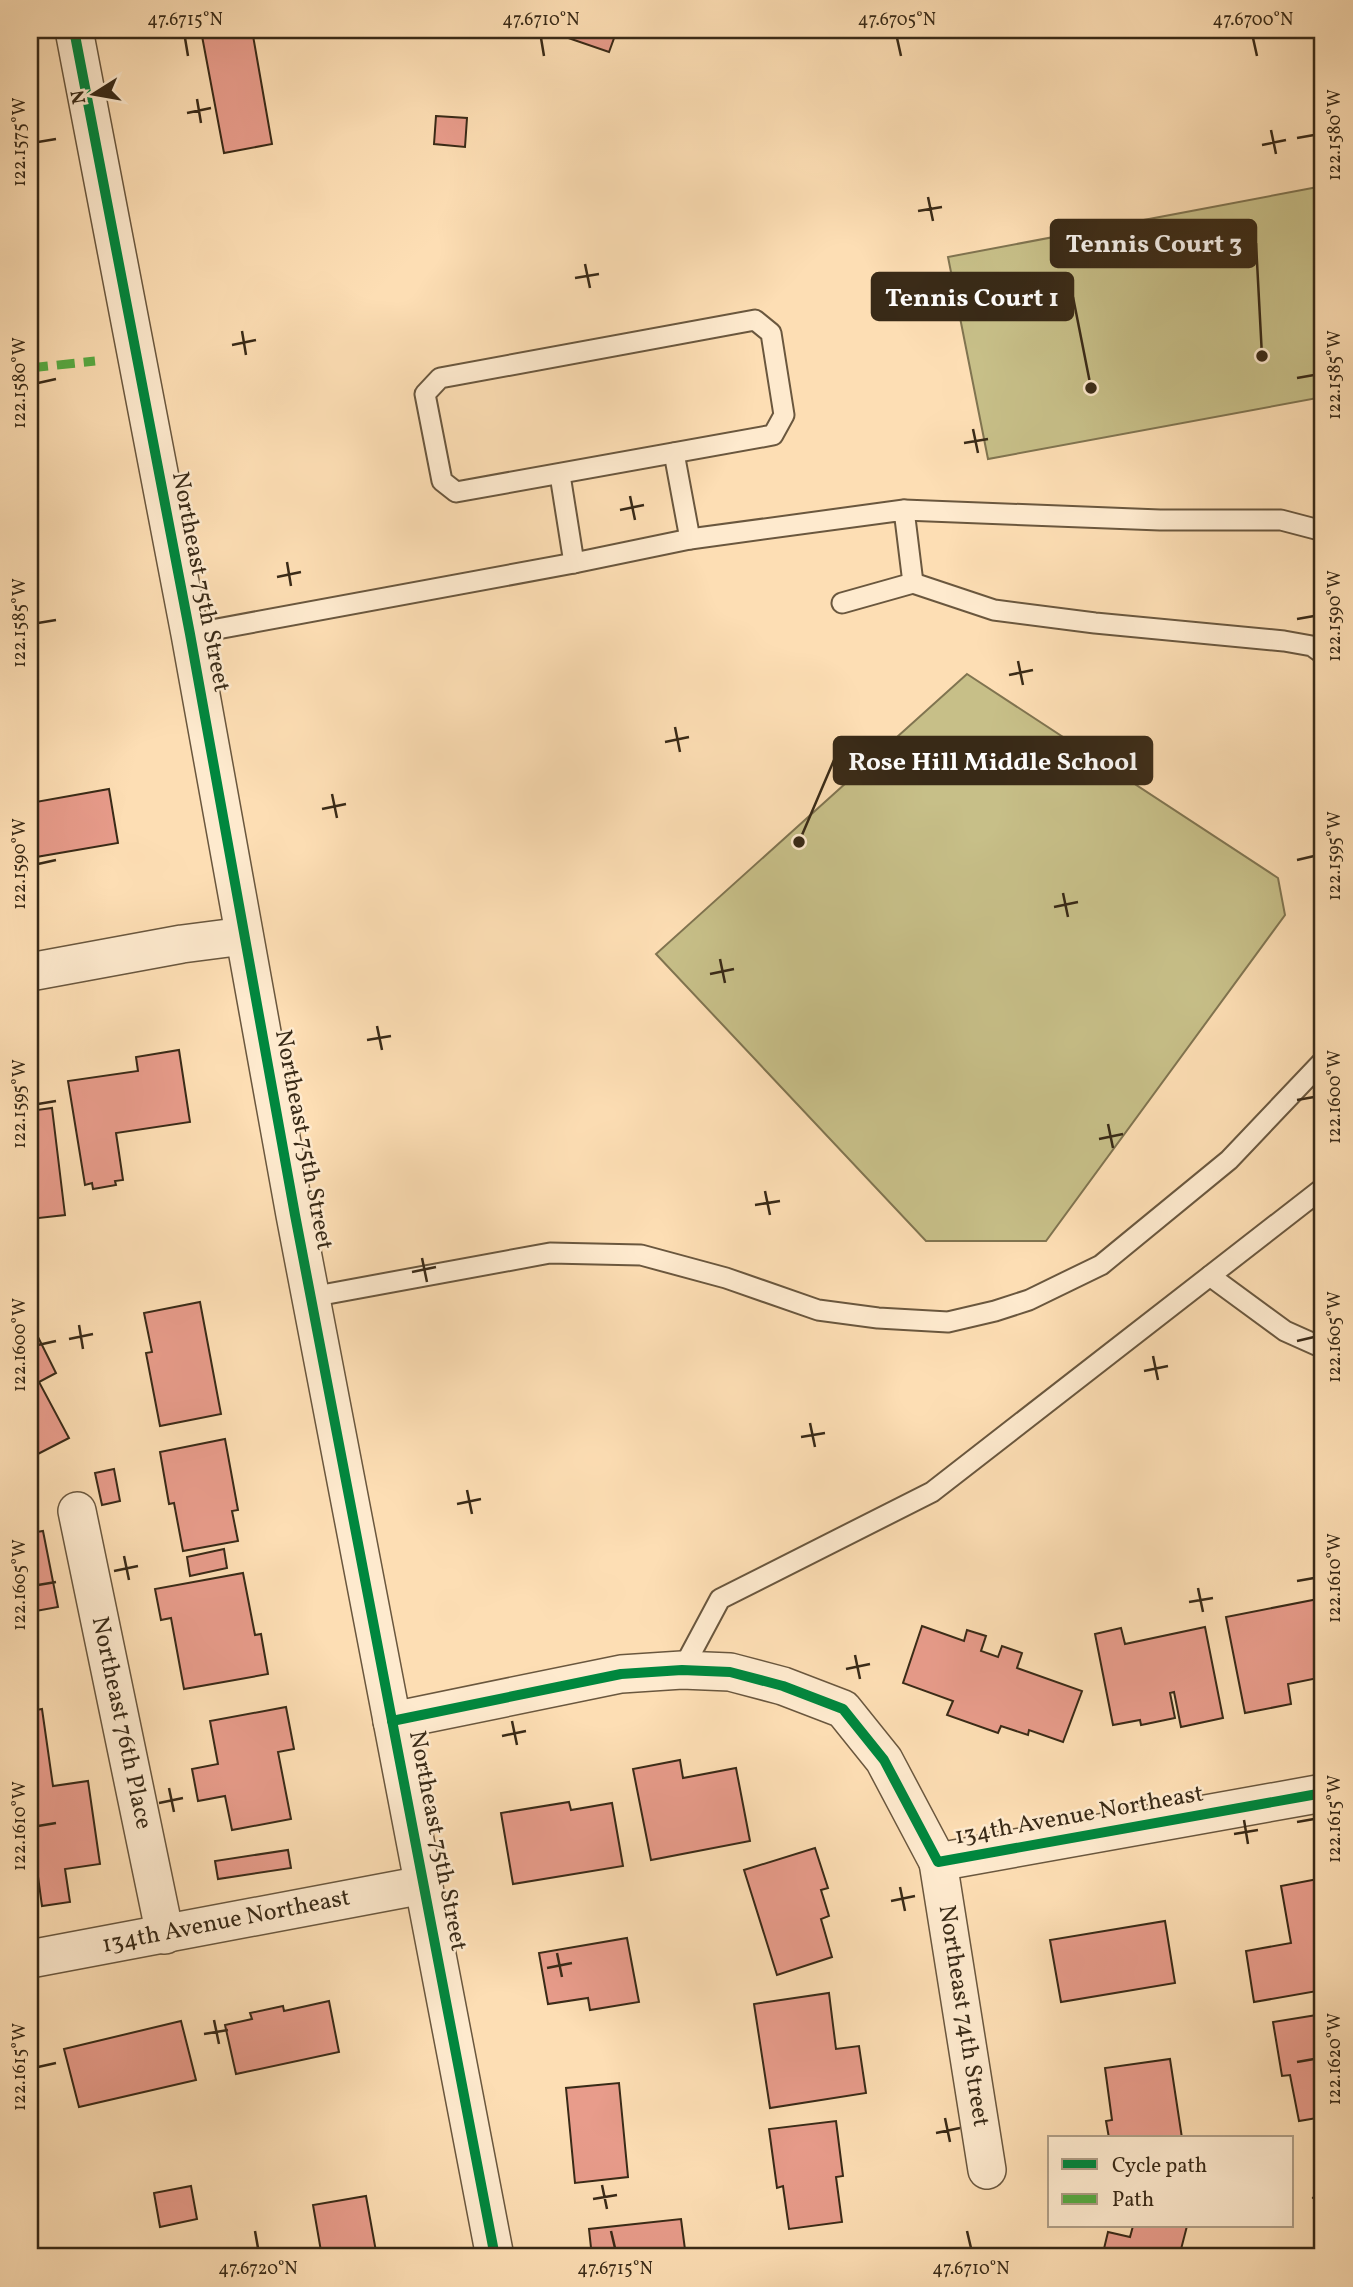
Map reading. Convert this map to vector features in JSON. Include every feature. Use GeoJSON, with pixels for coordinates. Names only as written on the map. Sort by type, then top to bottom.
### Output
{"type":"FeatureCollection","features":[{"type":"Feature","properties":{"kind":"street","name":"Northeast 75th Street"},"geometry":{"type":"LineString","coordinates":[[74,30],[190,634],[311,1297],[495,2257]]}},
{"type":"Feature","properties":{"kind":"street"},"geometry":{"type":"LineString","coordinates":[[30,972],[182,944],[244,936]]}},
{"type":"Feature","properties":{"kind":"street","name":"Northeast 76th Place"},"geometry":{"type":"LineString","coordinates":[[77,1511],[165,1935]]}},
{"type":"Feature","properties":{"kind":"street","name":"134th Avenue Northeast"},"geometry":{"type":"LineString","coordinates":[[392,1721],[621,1674],[682,1670],[730,1672],[783,1686],[843,1709],[884,1760],[938,1862],[1323,1793]]}},
{"type":"Feature","properties":{"kind":"street","name":"Northeast 74th Street"},"geometry":{"type":"LineString","coordinates":[[938,1862],[987,2170]]}},
{"type":"Feature","properties":{"kind":"street","name":"134th Avenue Northeast"},"geometry":{"type":"LineString","coordinates":[[30,1959],[423,1885]]}},
{"type":"Feature","properties":{"kind":"lane"},"geometry":{"type":"LineString","coordinates":[[755,320],[771,333],[784,415],[774,435],[674,453],[456,492],[442,481],[425,394],[440,378],[755,320]]}},
{"type":"Feature","properties":{"kind":"lane"},"geometry":{"type":"LineString","coordinates":[[674,453],[690,539]]}},
{"type":"Feature","properties":{"kind":"lane"},"geometry":{"type":"LineString","coordinates":[[560,475],[574,563]]}},
{"type":"Feature","properties":{"kind":"lane"},"geometry":{"type":"LineString","coordinates":[[190,634],[690,539],[904,510],[1160,520],[1282,520],[1323,531]]}},
{"type":"Feature","properties":{"kind":"lane"},"geometry":{"type":"LineString","coordinates":[[904,510],[913,583]]}},
{"type":"Feature","properties":{"kind":"lane"},"geometry":{"type":"LineString","coordinates":[[842,603],[913,583],[994,610],[1095,623],[1284,641],[1312,646],[1323,654]]}},
{"type":"Feature","properties":{"kind":"lane"},"geometry":{"type":"LineString","coordinates":[[311,1297],[550,1253],[628,1254],[641,1255],[726,1278],[818,1310],[878,1318],[948,1322],[1029,1300],[1101,1265],[1229,1160],[1323,1061]]}},
{"type":"Feature","properties":{"kind":"lane"},"geometry":{"type":"LineString","coordinates":[[682,1670],[720,1599],[932,1492],[1323,1188]]}},
{"type":"Feature","properties":{"kind":"lane"},"geometry":{"type":"LineString","coordinates":[[1210,1276],[1285,1331],[1323,1348]]}},
{"type":"Feature","properties":{"kind":"shaded area"},"geometry":{"type":"Polygon","coordinates":[[[1323,186],[1323,397],[988,459],[948,257],[1323,186]]]}},
{"type":"Feature","properties":{"kind":"shaded area"},"geometry":{"type":"Polygon","coordinates":[[[967,674],[1278,878],[1285,915],[1046,1241],[926,1241],[656,954],[967,674]]]}},
{"type":"Feature","properties":{"kind":"building"},"geometry":{"type":"Polygon","coordinates":[[[252,30],[272,144],[224,153],[202,36],[252,30]]]}},
{"type":"Feature","properties":{"kind":"building"},"geometry":{"type":"Polygon","coordinates":[[[545,30],[617,30],[609,52],[545,30]]]}},
{"type":"Feature","properties":{"kind":"building"},"geometry":{"type":"Polygon","coordinates":[[[436,116],[467,118],[465,147],[434,144],[436,116]]]}},
{"type":"Feature","properties":{"kind":"building"},"geometry":{"type":"Polygon","coordinates":[[[109,789],[118,843],[36,857],[30,803],[109,789]]]}},
{"type":"Feature","properties":{"kind":"building"},"geometry":{"type":"Polygon","coordinates":[[[179,1050],[190,1122],[116,1133],[123,1180],[115,1181],[116,1185],[93,1189],[92,1183],[85,1185],[68,1081],[138,1071],[136,1057],[179,1050]]]}},
{"type":"Feature","properties":{"kind":"building"},"geometry":{"type":"Polygon","coordinates":[[[52,1108],[65,1215],[30,1219],[30,1111],[52,1108]]]}},
{"type":"Feature","properties":{"kind":"building"},"geometry":{"type":"Polygon","coordinates":[[[200,1302],[221,1414],[160,1426],[146,1353],[152,1352],[144,1313],[200,1302]]]}},
{"type":"Feature","properties":{"kind":"building"},"geometry":{"type":"Polygon","coordinates":[[[37,1335],[56,1373],[39,1382],[69,1438],[30,1458],[30,1339],[37,1335]]]}},
{"type":"Feature","properties":{"kind":"building"},"geometry":{"type":"Polygon","coordinates":[[[225,1439],[238,1510],[232,1511],[238,1541],[183,1551],[174,1503],[169,1504],[160,1452],[225,1439]]]}},
{"type":"Feature","properties":{"kind":"building"},"geometry":{"type":"Polygon","coordinates":[[[114,1469],[120,1501],[102,1505],[95,1473],[114,1469]]]}},
{"type":"Feature","properties":{"kind":"building"},"geometry":{"type":"Polygon","coordinates":[[[43,1531],[58,1607],[30,1612],[30,1533],[43,1531]]]}},
{"type":"Feature","properties":{"kind":"building"},"geometry":{"type":"Polygon","coordinates":[[[224,1549],[227,1568],[190,1576],[187,1557],[224,1549]]]}},
{"type":"Feature","properties":{"kind":"building"},"geometry":{"type":"Polygon","coordinates":[[[243,1573],[255,1635],[261,1634],[268,1674],[184,1689],[171,1618],[161,1620],[155,1589],[243,1573]]]}},
{"type":"Feature","properties":{"kind":"building"},"geometry":{"type":"Polygon","coordinates":[[[1323,1598],[1323,1677],[1288,1684],[1291,1704],[1245,1713],[1226,1617],[1323,1598]]]}},
{"type":"Feature","properties":{"kind":"building"},"geometry":{"type":"Polygon","coordinates":[[[30,1618],[36,1649],[30,1650],[30,1618]]]}},
{"type":"Feature","properties":{"kind":"building"},"geometry":{"type":"Polygon","coordinates":[[[922,1626],[964,1641],[967,1630],[986,1636],[981,1651],[998,1657],[1002,1646],[1022,1653],[1017,1668],[1082,1691],[1063,1742],[1029,1730],[1028,1735],[1001,1726],[998,1733],[947,1715],[953,1701],[903,1683],[922,1626]]]}},
{"type":"Feature","properties":{"kind":"building"},"geometry":{"type":"Polygon","coordinates":[[[1205,1627],[1223,1718],[1181,1727],[1174,1692],[1170,1693],[1175,1718],[1141,1725],[1140,1720],[1113,1725],[1095,1634],[1121,1628],[1125,1644],[1205,1627]]]}},
{"type":"Feature","properties":{"kind":"building"},"geometry":{"type":"Polygon","coordinates":[[[286,1707],[294,1749],[278,1752],[291,1819],[232,1830],[225,1796],[198,1801],[192,1769],[218,1764],[210,1721],[286,1707]]]}},
{"type":"Feature","properties":{"kind":"building"},"geometry":{"type":"Polygon","coordinates":[[[42,1709],[53,1786],[88,1781],[100,1864],[65,1869],[70,1902],[42,1906],[33,1840],[30,1840],[30,1711],[42,1709]]]}},
{"type":"Feature","properties":{"kind":"building"},"geometry":{"type":"Polygon","coordinates":[[[680,1760],[683,1778],[736,1768],[750,1841],[651,1860],[633,1769],[680,1760]]]}},
{"type":"Feature","properties":{"kind":"building"},"geometry":{"type":"Polygon","coordinates":[[[569,1802],[571,1810],[612,1803],[623,1866],[513,1884],[501,1813],[569,1802]]]}},
{"type":"Feature","properties":{"kind":"building"},"geometry":{"type":"Polygon","coordinates":[[[815,1848],[828,1888],[821,1890],[829,1916],[821,1919],[832,1957],[777,1975],[744,1870],[815,1848]]]}},
{"type":"Feature","properties":{"kind":"building"},"geometry":{"type":"Polygon","coordinates":[[[288,1850],[291,1868],[218,1879],[215,1861],[288,1850]]]}},
{"type":"Feature","properties":{"kind":"building"},"geometry":{"type":"Polygon","coordinates":[[[1323,1878],[1323,1990],[1254,2002],[1246,1951],[1291,1943],[1281,1886],[1323,1878]]]}},
{"type":"Feature","properties":{"kind":"building"},"geometry":{"type":"Polygon","coordinates":[[[1165,1921],[1175,1983],[1061,2002],[1050,1940],[1165,1921]]]}},
{"type":"Feature","properties":{"kind":"building"},"geometry":{"type":"Polygon","coordinates":[[[627,1938],[639,2002],[590,2010],[588,1998],[548,2004],[539,1953],[627,1938]]]}},
{"type":"Feature","properties":{"kind":"building"},"geometry":{"type":"Polygon","coordinates":[[[829,1993],[836,2049],[859,2046],[866,2093],[770,2108],[754,2004],[829,1993]]]}},
{"type":"Feature","properties":{"kind":"building"},"geometry":{"type":"Polygon","coordinates":[[[329,2001],[339,2052],[236,2074],[225,2025],[252,2019],[250,2013],[283,2006],[284,2011],[329,2001]]]}},
{"type":"Feature","properties":{"kind":"building"},"geometry":{"type":"Polygon","coordinates":[[[1323,2014],[1323,2117],[1299,2121],[1290,2075],[1282,2076],[1273,2022],[1323,2014]]]}},
{"type":"Feature","properties":{"kind":"building"},"geometry":{"type":"Polygon","coordinates":[[[181,2021],[196,2080],[79,2107],[64,2049],[181,2021]]]}},
{"type":"Feature","properties":{"kind":"building"},"geometry":{"type":"Polygon","coordinates":[[[1170,2059],[1182,2136],[1109,2136],[1106,2121],[1112,2120],[1105,2068],[1170,2059]]]}},
{"type":"Feature","properties":{"kind":"building"},"geometry":{"type":"Polygon","coordinates":[[[619,2083],[628,2177],[575,2183],[566,2088],[619,2083]]]}},
{"type":"Feature","properties":{"kind":"building"},"geometry":{"type":"Polygon","coordinates":[[[836,2121],[843,2176],[836,2177],[842,2222],[789,2229],[783,2186],[777,2188],[769,2129],[836,2121]]]}},
{"type":"Feature","properties":{"kind":"building"},"geometry":{"type":"Polygon","coordinates":[[[1323,2185],[1323,2207],[1313,2198],[1323,2185]]]}},
{"type":"Feature","properties":{"kind":"building"},"geometry":{"type":"Polygon","coordinates":[[[191,2186],[197,2219],[160,2227],[154,2193],[191,2186]]]}},
{"type":"Feature","properties":{"kind":"building"},"geometry":{"type":"Polygon","coordinates":[[[366,2196],[377,2257],[322,2257],[313,2205],[366,2196]]]}},
{"type":"Feature","properties":{"kind":"building"},"geometry":{"type":"Polygon","coordinates":[[[681,2219],[686,2257],[592,2257],[589,2229],[681,2219]]]}},
{"type":"Feature","properties":{"kind":"building"},"geometry":{"type":"Polygon","coordinates":[[[1132,2228],[1186,2228],[1179,2257],[1102,2257],[1108,2232],[1130,2237],[1132,2228]]]}},
{"type":"Feature","properties":{"kind":"marked path"},"geometry":{"type":"LineString","coordinates":[[30,368],[95,361]]}},
{"type":"Feature","properties":{"kind":"cycle path"},"geometry":{"type":"LineString","coordinates":[[74,30],[190,634],[295,1215],[495,2257]]}},
{"type":"Feature","properties":{"kind":"cycle path"},"geometry":{"type":"LineString","coordinates":[[392,1721],[621,1674],[682,1670],[730,1672],[783,1686],[843,1709],[884,1760],[938,1862],[1323,1793]]}},
{"type":"Feature","properties":{"kind":"place","name":"Tennis Court 3"},"geometry":{"type":"Point","coordinates":[1262,356]}},
{"type":"Feature","properties":{"kind":"place","name":"Tennis Court 1"},"geometry":{"type":"Point","coordinates":[1091,388]}},
{"type":"Feature","properties":{"kind":"place","name":"Rose Hill Middle School"},"geometry":{"type":"Point","coordinates":[799,842]}}]}
